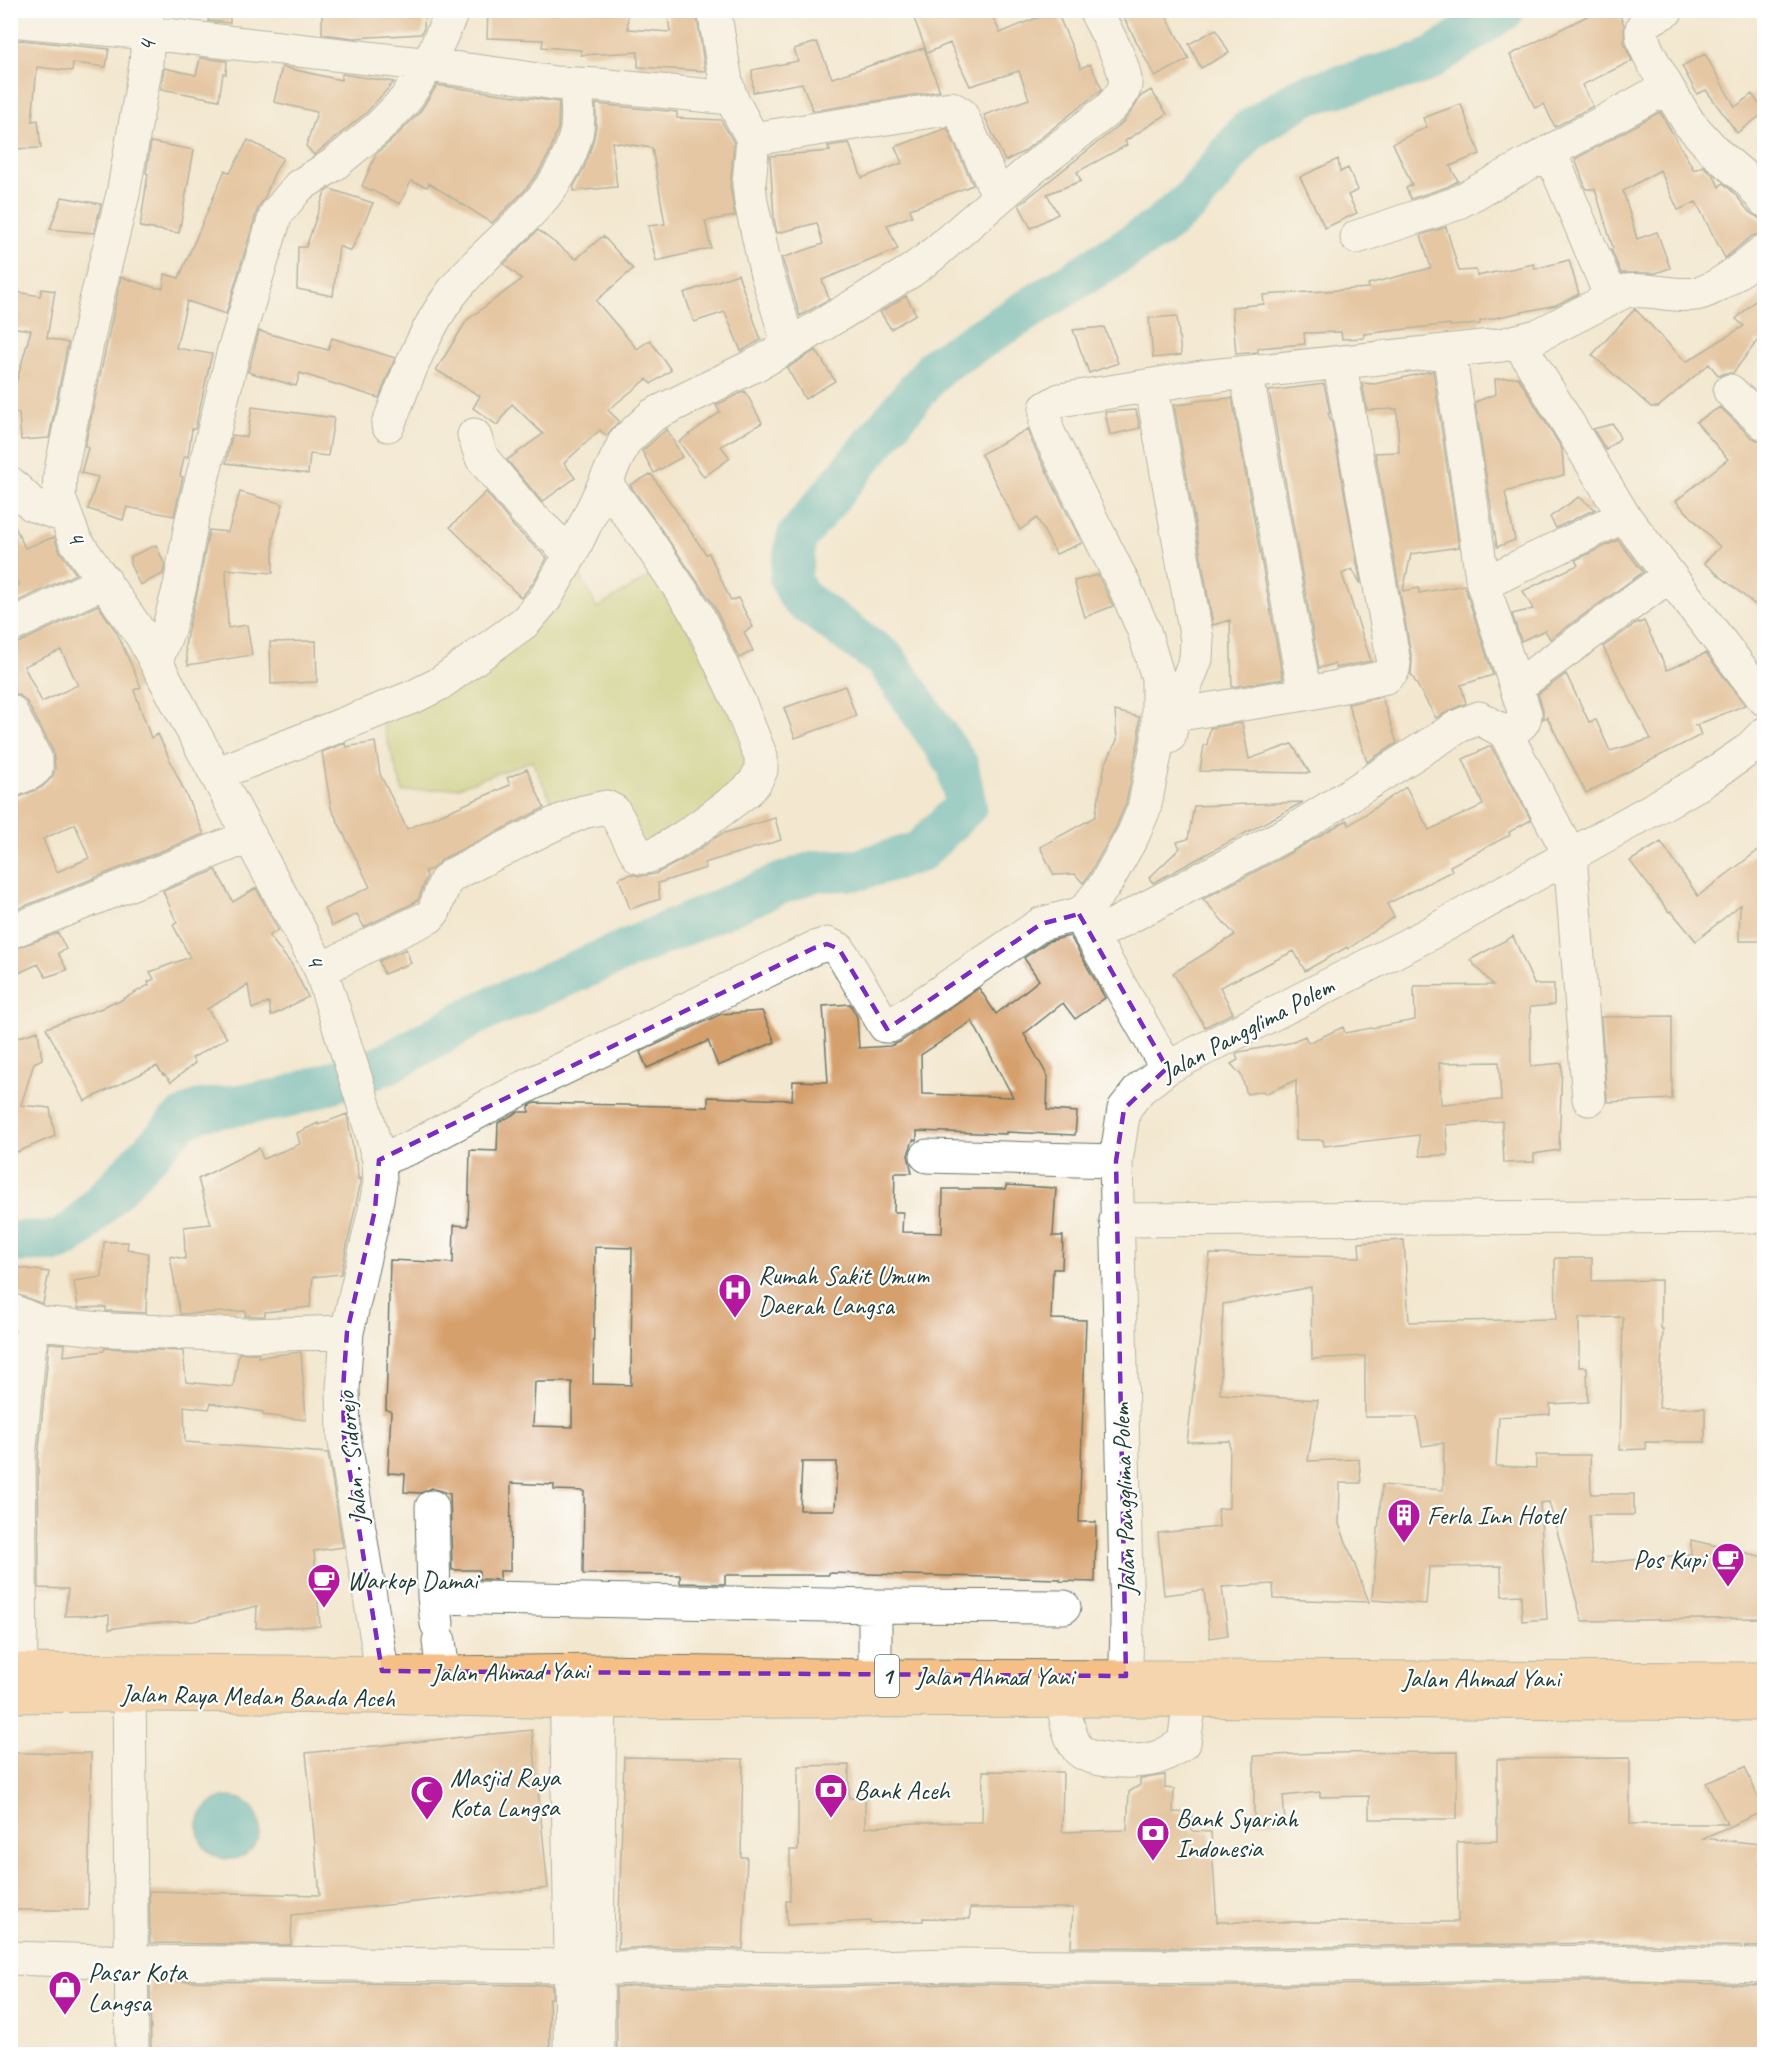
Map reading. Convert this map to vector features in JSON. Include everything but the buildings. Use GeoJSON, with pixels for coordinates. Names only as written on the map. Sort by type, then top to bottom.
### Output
{"type":"FeatureCollection","features":[{"type":"Feature","properties":{"kind":"main road","name":"Jalan Ahmad Yani"},"geometry":{"type":"LineString","coordinates":[[14,1679],[129,1683],[382,1671],[442,1673],[566,1687],[600,1686],[733,1672],[874,1688],[1125,1688],[1764,1679]]}},
{"type":"Feature","properties":{"kind":"main road","name":"Jalan Raya Medan Banda Aceh"},"geometry":{"type":"LineString","coordinates":[[129,1683],[385,1697],[566,1687]]}},
{"type":"Feature","properties":{"kind":"main road","name":"1"},"geometry":{"type":"LineString","coordinates":[[874,1688],[1062,1700],[1125,1688],[1190,1701],[1764,1704]]}},
{"type":"Feature","properties":{"kind":"street"},"geometry":{"type":"LineString","coordinates":[[156,661],[168,630],[180,586],[191,524],[234,351],[276,214],[299,186],[333,165],[380,127],[405,100],[428,65],[453,10]]}},
{"type":"Feature","properties":{"kind":"street"},"geometry":{"type":"LineString","coordinates":[[714,10],[726,82],[731,98],[753,139],[749,184],[751,202],[766,271],[789,345]]}},
{"type":"Feature","properties":{"kind":"street"},"geometry":{"type":"LineString","coordinates":[[216,774],[415,696],[440,684],[525,622],[545,599],[571,554],[625,441],[653,415],[763,361],[911,271],[1033,168],[1110,108],[1125,85],[1124,70],[1095,10]]}},
{"type":"Feature","properties":{"kind":"street"},"geometry":{"type":"LineString","coordinates":[[1667,10],[1644,25],[1642,30],[1646,47],[1689,123],[1717,154],[1749,181],[1764,200]]}},
{"type":"Feature","properties":{"kind":"street"},"geometry":{"type":"LineString","coordinates":[[10,20],[147,22],[554,83],[731,98]]}},
{"type":"Feature","properties":{"kind":"street","name":"4"},"geometry":{"type":"LineString","coordinates":[[147,22],[146,64],[123,194],[95,305],[60,475],[59,498],[75,540],[142,636],[321,970],[364,1105]]}},
{"type":"Feature","properties":{"kind":"street"},"geometry":{"type":"LineString","coordinates":[[388,424],[421,342],[452,293],[504,237],[533,210],[556,180],[576,137],[576,84]]}},
{"type":"Feature","properties":{"kind":"street"},"geometry":{"type":"LineString","coordinates":[[1357,237],[1455,204],[1667,87]]}},
{"type":"Feature","properties":{"kind":"street"},"geometry":{"type":"LineString","coordinates":[[753,139],[951,108],[961,114],[999,197]]}},
{"type":"Feature","properties":{"kind":"street"},"geometry":{"type":"LineString","coordinates":[[1550,152],[1611,297]]}},
{"type":"Feature","properties":{"kind":"street"},"geometry":{"type":"LineString","coordinates":[[1046,425],[1068,415],[1154,400],[1451,364],[1532,345],[1611,297],[1625,291],[1638,289],[1696,294],[1725,280],[1764,251]]}},
{"type":"Feature","properties":{"kind":"street"},"geometry":{"type":"LineString","coordinates":[[1167,1068],[1085,926],[1086,909],[1119,862],[1144,809],[1158,740],[1158,678],[1144,632],[1124,585],[1054,446],[1046,425],[1046,408],[1060,400],[1202,377],[1501,345],[1532,345]]}},
{"type":"Feature","properties":{"kind":"street"},"geometry":{"type":"LineString","coordinates":[[1532,345],[1624,516],[1764,699]]}},
{"type":"Feature","properties":{"kind":"street"},"geometry":{"type":"LineString","coordinates":[[1451,364],[1483,584],[1525,714],[1525,721],[1521,726],[1505,732]]}},
{"type":"Feature","properties":{"kind":"street"},"geometry":{"type":"LineString","coordinates":[[1174,715],[1305,694],[1386,677],[1393,670],[1395,663],[1342,377]]}},
{"type":"Feature","properties":{"kind":"street"},"geometry":{"type":"LineString","coordinates":[[1249,388],[1305,694]]}},
{"type":"Feature","properties":{"kind":"street"},"geometry":{"type":"LineString","coordinates":[[1730,391],[1764,423]]}},
{"type":"Feature","properties":{"kind":"street"},"geometry":{"type":"LineString","coordinates":[[1085,926],[1142,846],[1157,810],[1164,783],[1174,715],[1196,659],[1197,640],[1154,400]]}},
{"type":"Feature","properties":{"kind":"street"},"geometry":{"type":"LineString","coordinates":[[474,435],[482,458],[528,513],[571,554]]}},
{"type":"Feature","properties":{"kind":"street"},"geometry":{"type":"LineString","coordinates":[[10,483],[33,505],[65,516]]}},
{"type":"Feature","properties":{"kind":"street"},"geometry":{"type":"LineString","coordinates":[[321,970],[367,946],[422,922],[434,911],[445,882],[452,875],[554,824],[598,808],[610,808],[614,811],[639,857],[646,858],[675,844],[755,782],[761,770],[761,757],[739,702],[697,615],[606,484]]}},
{"type":"Feature","properties":{"kind":"street"},"geometry":{"type":"LineString","coordinates":[[1483,584],[1624,516]]}},
{"type":"Feature","properties":{"kind":"street"},"geometry":{"type":"LineString","coordinates":[[1516,687],[1669,576]]}},
{"type":"Feature","properties":{"kind":"street"},"geometry":{"type":"LineString","coordinates":[[10,626],[105,581]]}},
{"type":"Feature","properties":{"kind":"street"},"geometry":{"type":"LineString","coordinates":[[10,711],[36,760],[36,768],[30,773],[10,781]]}},
{"type":"Feature","properties":{"kind":"street"},"geometry":{"type":"LineString","coordinates":[[379,1160],[412,1147],[531,1084],[827,944],[839,949],[885,1026],[890,1026],[1041,924],[1085,926],[1294,830],[1459,726],[1479,718],[1505,732],[1570,855],[1589,1099]]}},
{"type":"Feature","properties":{"kind":"street","name":"Jalan Pangglima Polem"},"geometry":{"type":"LineString","coordinates":[[1125,1688],[1127,1622],[1116,1220],[1116,1161],[1124,1109],[1140,1089],[1167,1068],[1425,936],[1700,783],[1748,750],[1764,734]]}},
{"type":"Feature","properties":{"kind":"street"},"geometry":{"type":"LineString","coordinates":[[10,932],[250,836]]}},
{"type":"Feature","properties":{"kind":"street","name":"Jalan . Sidorejo"},"geometry":{"type":"LineString","coordinates":[[364,1105],[379,1160],[380,1182],[347,1332],[343,1389],[344,1436],[382,1671]]}},
{"type":"Feature","properties":{"kind":"street"},"geometry":{"type":"LineString","coordinates":[[927,1156],[1116,1161]]}},
{"type":"Feature","properties":{"kind":"street"},"geometry":{"type":"LineString","coordinates":[[1116,1220],[1764,1216]]}},
{"type":"Feature","properties":{"kind":"street"},"geometry":{"type":"LineString","coordinates":[[14,1679],[21,1315],[40,1323],[122,1331],[248,1335],[347,1332]]}},
{"type":"Feature","properties":{"kind":"street"},"geometry":{"type":"LineString","coordinates":[[432,1507],[437,1621],[442,1673]]}},
{"type":"Feature","properties":{"kind":"street"},"geometry":{"type":"LineString","coordinates":[[437,1621],[875,1606],[1064,1607]]}},
{"type":"Feature","properties":{"kind":"street"},"geometry":{"type":"LineString","coordinates":[[874,1688],[875,1606]]}},
{"type":"Feature","properties":{"kind":"street"},"geometry":{"type":"LineString","coordinates":[[129,1683],[132,2055]]}},
{"type":"Feature","properties":{"kind":"street"},"geometry":{"type":"LineString","coordinates":[[570,2055],[584,1968],[600,1686]]}},
{"type":"Feature","properties":{"kind":"street"},"geometry":{"type":"LineString","coordinates":[[566,1687],[568,1771],[584,1968],[598,2055]]}},
{"type":"Feature","properties":{"kind":"street"},"geometry":{"type":"LineString","coordinates":[[1062,1700],[1072,1740],[1077,1749],[1085,1756],[1107,1761],[1154,1759],[1184,1743],[1190,1701]]}},
{"type":"Feature","properties":{"kind":"street"},"geometry":{"type":"LineString","coordinates":[[10,1958],[132,1962],[785,1969],[954,1965],[1240,1967],[1600,1962],[1764,1966]]}},
{"type":"Feature","properties":{"kind":"highlighted area"},"geometry":{"type":"Polygon","coordinates":[[[1079,914],[1167,1068],[1124,1109],[1116,1161],[1126,1676],[382,1671],[344,1436],[343,1389],[347,1332],[375,1210],[379,1160],[814,948],[827,944],[839,949],[887,1029],[1041,924],[1079,914]]]}},
{"type":"Feature","properties":{"kind":"green space"},"geometry":{"type":"Polygon","coordinates":[[[576,567],[597,608],[658,571],[726,697],[748,769],[681,832],[641,855],[615,801],[560,819],[532,761],[459,787],[403,792],[381,720],[576,567]]]}},
{"type":"Feature","properties":{"kind":"water"},"geometry":{"type":"Polygon","coordinates":[[[229,1797],[246,1802],[251,1806],[255,1811],[260,1828],[255,1845],[251,1850],[246,1854],[229,1859],[212,1854],[207,1850],[203,1845],[198,1828],[203,1811],[207,1806],[212,1802],[229,1797]]]}},
{"type":"Feature","properties":{"kind":"waterway"},"geometry":{"type":"LineString","coordinates":[[10,1242],[59,1241],[76,1230],[180,1121],[200,1110],[282,1099],[386,1064],[479,1013],[777,885],[816,871],[858,870],[919,852],[966,806],[958,766],[886,660],[800,598],[790,579],[797,537],[937,366],[1157,229],[1191,201],[1248,131],[1303,96],[1424,63],[1504,10]]}},
{"type":"Feature","properties":{"kind":"place","name":"Rumah Sakit Umum Daerah Langsa"},"geometry":{"type":"Point","coordinates":[735,1319]}},
{"type":"Feature","properties":{"kind":"place","name":"Ferla Inn Hotel"},"geometry":{"type":"Point","coordinates":[1404,1544]}},
{"type":"Feature","properties":{"kind":"place","name":"Pos Kupi"},"geometry":{"type":"Point","coordinates":[1728,1588]}},
{"type":"Feature","properties":{"kind":"place","name":"Warkop Damai"},"geometry":{"type":"Point","coordinates":[324,1609]}},
{"type":"Feature","properties":{"kind":"place","name":"Bank Aceh"},"geometry":{"type":"Point","coordinates":[831,1819]}},
{"type":"Feature","properties":{"kind":"place","name":"Masjid Raya Kota Langsa"},"geometry":{"type":"Point","coordinates":[427,1821]}},
{"type":"Feature","properties":{"kind":"place","name":"Bank Syariah Indonesia"},"geometry":{"type":"Point","coordinates":[1153,1862]}},
{"type":"Feature","properties":{"kind":"place","name":"Pasar Kota Langsa"},"geometry":{"type":"Point","coordinates":[65,2016]}}]}
